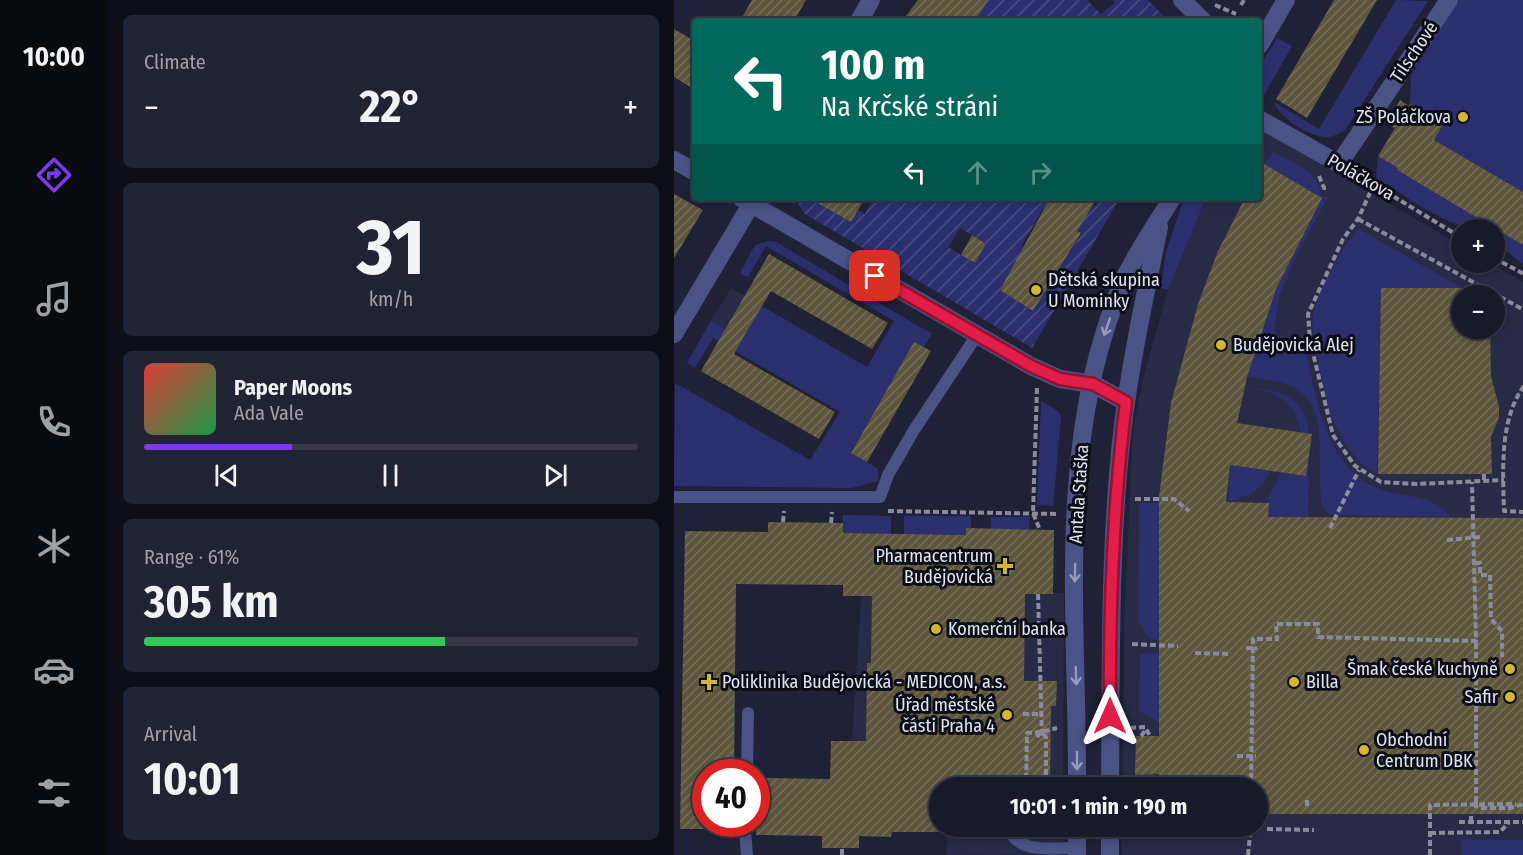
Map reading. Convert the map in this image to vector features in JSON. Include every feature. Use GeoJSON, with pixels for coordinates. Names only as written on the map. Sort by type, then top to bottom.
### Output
{"type":"FeatureCollection","features":[{"type":"Feature","properties":{"kind":"street"},"geometry":{"type":"LineString","coordinates":[[861,18],[871,0]]}},
{"type":"Feature","properties":{"kind":"street"},"geometry":{"type":"LineString","coordinates":[[1182,0],[1200,18]]}},
{"type":"Feature","properties":{"kind":"street"},"geometry":{"type":"LineString","coordinates":[[1262,41],[1286,0]]}},
{"type":"Feature","properties":{"kind":"street","name":"Tilschové"},"geometry":{"type":"LineString","coordinates":[[1339,164],[1449,0]]}},
{"type":"Feature","properties":{"kind":"street","name":"Poláčkova"},"geometry":{"type":"LineString","coordinates":[[1262,121],[1339,164]]}},
{"type":"Feature","properties":{"kind":"street"},"geometry":{"type":"LineString","coordinates":[[674,160],[692,170]]}},
{"type":"Feature","properties":{"kind":"street"},"geometry":{"type":"LineString","coordinates":[[674,334],[748,201]]}},
{"type":"Feature","properties":{"kind":"street"},"geometry":{"type":"LineString","coordinates":[[751,201],[977,335],[1060,379],[1093,384],[1126,402]]}},
{"type":"Feature","properties":{"kind":"street","name":"Antala Staška"},"geometry":{"type":"LineString","coordinates":[[1077,777],[1074,619],[1076,517],[1084,430],[1104,332],[1130,266],[1170,201]]}},
{"type":"Feature","properties":{"kind":"street","name":"Antala Staška"},"geometry":{"type":"LineString","coordinates":[[1110,777],[1110,619],[1114,532],[1126,402],[1162,217]]}},
{"type":"Feature","properties":{"kind":"street"},"geometry":{"type":"LineString","coordinates":[[1110,837],[1110,855]]}},
{"type":"Feature","properties":{"kind":"lane"},"geometry":{"type":"LineString","coordinates":[[674,497],[880,497],[888,475],[914,430],[977,335]]}},
{"type":"Feature","properties":{"kind":"lane"},"geometry":{"type":"LineString","coordinates":[[747,759],[748,713]]}},
{"type":"Feature","properties":{"kind":"lane"},"geometry":{"type":"LineString","coordinates":[[746,837],[747,855]]}},
{"type":"Feature","properties":{"kind":"lane"},"geometry":{"type":"LineString","coordinates":[[1013,837],[1014,840],[1024,845],[1077,852]]}},
{"type":"Feature","properties":{"kind":"path"},"geometry":{"type":"LineString","coordinates":[[1211,0],[1236,14]]}},
{"type":"Feature","properties":{"kind":"path","name":"Poláčkova"},"geometry":{"type":"LineString","coordinates":[[1339,164],[1451,231]]}},
{"type":"Feature","properties":{"kind":"path"},"geometry":{"type":"LineString","coordinates":[[1360,185],[1374,184],[1358,219],[1343,239],[1310,306],[1307,322],[1330,427],[1347,458],[1359,470],[1381,482],[1417,484],[1504,480]]}},
{"type":"Feature","properties":{"kind":"path"},"geometry":{"type":"LineString","coordinates":[[1358,219],[1523,310]]}},
{"type":"Feature","properties":{"kind":"path"},"geometry":{"type":"LineString","coordinates":[[1505,264],[1523,274]]}},
{"type":"Feature","properties":{"kind":"path"},"geometry":{"type":"LineString","coordinates":[[1523,386],[1508,421],[1504,480],[1504,511],[1523,512]]}},
{"type":"Feature","properties":{"kind":"path"},"geometry":{"type":"LineString","coordinates":[[1037,388],[1033,513],[1040,530]]}},
{"type":"Feature","properties":{"kind":"path"},"geometry":{"type":"LineString","coordinates":[[1330,528],[1359,470]]}},
{"type":"Feature","properties":{"kind":"path"},"geometry":{"type":"LineString","coordinates":[[1484,474],[1484,481]]}},
{"type":"Feature","properties":{"kind":"path"},"geometry":{"type":"LineString","coordinates":[[1472,482],[1477,537],[1475,563],[1476,802],[1479,808],[1508,808],[1516,804]]}},
{"type":"Feature","properties":{"kind":"path"},"geometry":{"type":"LineString","coordinates":[[1135,499],[1174,499],[1189,511]]}},
{"type":"Feature","properties":{"kind":"path"},"geometry":{"type":"LineString","coordinates":[[783,522],[784,511]]}},
{"type":"Feature","properties":{"kind":"path"},"geometry":{"type":"LineString","coordinates":[[832,523],[833,511]]}},
{"type":"Feature","properties":{"kind":"path"},"geometry":{"type":"LineString","coordinates":[[1033,513],[1061,514]]}},
{"type":"Feature","properties":{"kind":"path"},"geometry":{"type":"LineString","coordinates":[[1447,540],[1477,537]]}},
{"type":"Feature","properties":{"kind":"path"},"geometry":{"type":"LineString","coordinates":[[1475,563],[1480,563],[1480,575],[1490,575],[1491,619],[1502,631],[1502,657]]}},
{"type":"Feature","properties":{"kind":"path"},"geometry":{"type":"LineString","coordinates":[[1038,594],[1040,735]]}},
{"type":"Feature","properties":{"kind":"path"},"geometry":{"type":"LineString","coordinates":[[1252,777],[1255,648],[1253,639],[1277,640],[1276,624],[1318,624],[1318,637],[1476,641]]}},
{"type":"Feature","properties":{"kind":"path"},"geometry":{"type":"LineString","coordinates":[[1132,644],[1178,646]]}},
{"type":"Feature","properties":{"kind":"path"},"geometry":{"type":"LineString","coordinates":[[1246,648],[1255,648]]}},
{"type":"Feature","properties":{"kind":"path"},"geometry":{"type":"LineString","coordinates":[[1195,653],[1229,654]]}},
{"type":"Feature","properties":{"kind":"path"},"geometry":{"type":"LineString","coordinates":[[1023,714],[1041,714]]}},
{"type":"Feature","properties":{"kind":"path"},"geometry":{"type":"LineString","coordinates":[[1130,728],[1145,727],[1150,736]]}},
{"type":"Feature","properties":{"kind":"path"},"geometry":{"type":"LineString","coordinates":[[1040,735],[1057,729]]}},
{"type":"Feature","properties":{"kind":"path"},"geometry":{"type":"LineString","coordinates":[[1141,736],[1145,730]]}},
{"type":"Feature","properties":{"kind":"path"},"geometry":{"type":"LineString","coordinates":[[1026,777],[1027,733],[1046,737],[1046,777]]}},
{"type":"Feature","properties":{"kind":"path"},"geometry":{"type":"LineString","coordinates":[[1237,756],[1254,756]]}},
{"type":"Feature","properties":{"kind":"path"},"geometry":{"type":"LineString","coordinates":[[1307,798],[1307,806]]}},
{"type":"Feature","properties":{"kind":"path"},"geometry":{"type":"LineString","coordinates":[[1430,855],[1430,805],[1523,804]]}},
{"type":"Feature","properties":{"kind":"path"},"geometry":{"type":"LineString","coordinates":[[1471,814],[1471,822]]}},
{"type":"Feature","properties":{"kind":"path"},"geometry":{"type":"LineString","coordinates":[[1459,822],[1523,822]]}},
{"type":"Feature","properties":{"kind":"path"},"geometry":{"type":"LineString","coordinates":[[1430,833],[1500,832],[1509,822]]}},
{"type":"Feature","properties":{"kind":"path"},"geometry":{"type":"LineString","coordinates":[[1268,830],[1314,830]]}},
{"type":"Feature","properties":{"kind":"path"},"geometry":{"type":"LineString","coordinates":[[1248,855],[1250,837]]}},
{"type":"Feature","properties":{"kind":"path"},"geometry":{"type":"LineString","coordinates":[[842,848],[842,855]]}},
{"type":"Feature","properties":{"kind":"shaded area"},"geometry":{"type":"Polygon","coordinates":[[[988,0],[1087,0],[1101,14],[1115,3],[1113,0],[1148,0],[1165,18],[953,18],[988,0]]]}},
{"type":"Feature","properties":{"kind":"shaded area"},"geometry":{"type":"Polygon","coordinates":[[[1396,0],[1428,1],[1345,130],[1332,136],[1320,136],[1288,120],[1274,102],[1319,129],[1396,0]]]}},
{"type":"Feature","properties":{"kind":"shaded area","name":"ZŠ Poláčkova"},"geometry":{"type":"Polygon","coordinates":[[[1459,0],[1523,0],[1523,192],[1434,140],[1444,123],[1410,103],[1411,75],[1459,0]]]}},
{"type":"Feature","properties":{"kind":"shaded area"},"geometry":{"type":"Polygon","coordinates":[[[1277,38],[1292,46],[1262,99],[1262,63],[1277,38]]]}},
{"type":"Feature","properties":{"kind":"shaded area"},"geometry":{"type":"Polygon","coordinates":[[[1262,131],[1451,239],[1451,273],[1505,272],[1523,282],[1523,855],[1122,855],[1122,837],[1268,837],[1268,777],[1123,777],[1124,624],[1133,429],[1144,375],[1168,290],[1205,201],[1262,201],[1262,131]]]}},
{"type":"Feature","properties":{"kind":"shaded area"},"geometry":{"type":"Polygon","coordinates":[[[1273,152],[1303,168],[1316,181],[1321,196],[1328,197],[1293,263],[1279,298],[1275,321],[1277,348],[1304,343],[1320,411],[1328,433],[1338,454],[1352,471],[1370,485],[1432,502],[1450,517],[1330,515],[1326,512],[1321,500],[1319,438],[1312,407],[1304,395],[1291,386],[1272,380],[1247,377],[1276,289],[1322,198],[1264,164],[1273,152]]]}},
{"type":"Feature","properties":{"kind":"shaded area"},"geometry":{"type":"Polygon","coordinates":[[[1378,156],[1398,168],[1397,170],[1480,219],[1451,219],[1451,222],[1376,178],[1378,156]]]}},
{"type":"Feature","properties":{"kind":"shaded area"},"geometry":{"type":"Polygon","coordinates":[[[796,201],[820,201],[818,204],[851,222],[858,210],[865,214],[872,201],[1078,201],[1095,206],[1099,201],[1118,201],[1032,348],[805,214],[796,201]],[[1043,209],[1022,245],[1029,250],[1015,264],[1000,290],[1032,311],[1082,233],[1043,209]],[[960,228],[948,247],[975,263],[986,244],[960,228]]]}},
{"type":"Feature","properties":{"kind":"shaded area"},"geometry":{"type":"Polygon","coordinates":[[[1183,201],[1205,201],[1168,290],[1161,288],[1166,252],[1183,201]]]}},
{"type":"Feature","properties":{"kind":"shaded area"},"geometry":{"type":"Polygon","coordinates":[[[1359,229],[1457,285],[1451,285],[1451,288],[1381,288],[1380,330],[1451,331],[1451,339],[1478,339],[1477,359],[1380,360],[1377,474],[1351,452],[1335,424],[1325,392],[1314,338],[1313,318],[1319,296],[1330,270],[1359,229]]]}},
{"type":"Feature","properties":{"kind":"shaded area"},"geometry":{"type":"Polygon","coordinates":[[[1505,234],[1523,245],[1523,264],[1505,250],[1505,234]]]}},
{"type":"Feature","properties":{"kind":"shaded area"},"geometry":{"type":"Polygon","coordinates":[[[769,241],[776,242],[932,334],[924,347],[914,343],[851,452],[878,469],[878,481],[852,488],[674,486],[675,383],[810,460],[840,412],[713,338],[695,368],[687,363],[711,321],[742,339],[762,306],[867,367],[894,321],[766,246],[748,277],[740,273],[755,245],[769,241]]]}},
{"type":"Feature","properties":{"kind":"shaded area"},"geometry":{"type":"Polygon","coordinates":[[[731,288],[762,306],[742,339],[711,321],[731,288]]]}},
{"type":"Feature","properties":{"kind":"shaded area"},"geometry":{"type":"Polygon","coordinates":[[[1245,387],[1268,390],[1288,397],[1303,411],[1309,434],[1300,432],[1294,412],[1282,399],[1265,391],[1245,387]]]}},
{"type":"Feature","properties":{"kind":"shaded area"},"geometry":{"type":"Polygon","coordinates":[[[1041,401],[1058,411],[1061,417],[1053,506],[1037,505],[1041,401]]]}},
{"type":"Feature","properties":{"kind":"shaded area"},"geometry":{"type":"Polygon","coordinates":[[[1309,457],[1308,517],[1268,517],[1268,498],[1281,473],[1306,476],[1309,457]]]}},
{"type":"Feature","properties":{"kind":"shaded area"},"geometry":{"type":"Polygon","coordinates":[[[1230,465],[1270,471],[1254,492],[1248,496],[1228,501],[1230,465]]]}},
{"type":"Feature","properties":{"kind":"shaded area"},"geometry":{"type":"Polygon","coordinates":[[[1139,503],[1161,503],[1160,640],[1150,639],[1138,621],[1139,503]]]}},
{"type":"Feature","properties":{"kind":"shaded area"},"geometry":{"type":"Polygon","coordinates":[[[843,515],[891,516],[891,534],[843,533],[843,515]]]}},
{"type":"Feature","properties":{"kind":"shaded area"},"geometry":{"type":"Polygon","coordinates":[[[904,516],[971,516],[971,528],[966,535],[904,534],[904,516]]]}},
{"type":"Feature","properties":{"kind":"shaded area"},"geometry":{"type":"Polygon","coordinates":[[[991,517],[1030,517],[1029,529],[991,529],[991,517]]]}},
{"type":"Feature","properties":{"kind":"shaded area"},"geometry":{"type":"Polygon","coordinates":[[[862,585],[1064,593],[1063,777],[929,778],[852,741],[862,585]]]}},
{"type":"Feature","properties":{"kind":"shaded area"},"geometry":{"type":"Polygon","coordinates":[[[1160,653],[1159,722],[1139,711],[1140,654],[1160,653]]]}},
{"type":"Feature","properties":{"kind":"shaded area"},"geometry":{"type":"Polygon","coordinates":[[[947,837],[1063,837],[1062,854],[946,855],[947,837]]]}},
{"type":"Feature","properties":{"kind":"shaded area"},"geometry":{"type":"Polygon","coordinates":[[[1461,839],[1523,840],[1523,855],[1461,855],[1461,839]]]}},
{"type":"Feature","properties":{"kind":"building"},"geometry":{"type":"Polygon","coordinates":[[[752,0],[806,0],[796,18],[742,18],[752,0]]]}},
{"type":"Feature","properties":{"kind":"building"},"geometry":{"type":"Polygon","coordinates":[[[918,0],[988,0],[977,18],[904,18],[918,0]]]}},
{"type":"Feature","properties":{"kind":"building"},"geometry":{"type":"Polygon","coordinates":[[[1334,0],[1377,0],[1307,118],[1276,99],[1334,0]]]}},
{"type":"Feature","properties":{"kind":"building"},"geometry":{"type":"Polygon","coordinates":[[[674,29],[692,39],[692,88],[674,77],[674,29]]]}},
{"type":"Feature","properties":{"kind":"building"},"geometry":{"type":"Polygon","coordinates":[[[1400,100],[1409,106],[1410,103],[1444,123],[1434,140],[1523,192],[1523,245],[1505,234],[1505,219],[1479,219],[1397,170],[1398,168],[1378,156],[1395,128],[1386,123],[1400,100]]]}},
{"type":"Feature","properties":{"kind":"building"},"geometry":{"type":"Polygon","coordinates":[[[1262,163],[1322,198],[1276,289],[1247,377],[1237,423],[1312,434],[1306,476],[1230,465],[1226,502],[1269,503],[1268,517],[1523,518],[1523,814],[1268,814],[1268,777],[1135,775],[1136,736],[1159,736],[1159,497],[1171,403],[1198,304],[1218,251],[1243,201],[1262,201],[1262,163]]]}},
{"type":"Feature","properties":{"kind":"building"},"geometry":{"type":"Polygon","coordinates":[[[674,194],[703,210],[674,258],[674,194]]]}},
{"type":"Feature","properties":{"kind":"building"},"geometry":{"type":"Polygon","coordinates":[[[813,201],[863,201],[851,222],[813,201]]]}},
{"type":"Feature","properties":{"kind":"building"},"geometry":{"type":"Polygon","coordinates":[[[1048,201],[1095,201],[1077,231],[1081,233],[1033,311],[1000,290],[1048,201]]]}},
{"type":"Feature","properties":{"kind":"building"},"geometry":{"type":"Polygon","coordinates":[[[972,235],[986,244],[975,263],[961,255],[972,235]]]}},
{"type":"Feature","properties":{"kind":"building"},"geometry":{"type":"Polygon","coordinates":[[[769,254],[888,323],[872,349],[771,291],[747,331],[734,354],[835,412],[819,439],[701,371],[769,254]]]}},
{"type":"Feature","properties":{"kind":"building"},"geometry":{"type":"Polygon","coordinates":[[[1381,288],[1451,288],[1451,339],[1490,339],[1491,376],[1499,407],[1499,417],[1491,437],[1492,474],[1378,474],[1381,288]]]}},
{"type":"Feature","properties":{"kind":"building"},"geometry":{"type":"Polygon","coordinates":[[[914,342],[931,351],[867,462],[851,453],[914,342]]]}},
{"type":"Feature","properties":{"kind":"building"},"geometry":{"type":"Polygon","coordinates":[[[768,522],[843,523],[843,533],[966,535],[966,528],[1054,530],[1053,594],[1025,594],[1024,681],[1057,681],[1056,706],[1051,706],[1050,777],[929,777],[929,832],[892,832],[891,837],[859,836],[859,848],[822,848],[822,836],[770,835],[770,778],[830,779],[831,741],[866,741],[867,663],[871,663],[872,596],[843,596],[843,585],[736,584],[734,759],[692,759],[692,829],[680,829],[685,531],[768,532],[768,522]]]}},
{"type":"Feature","properties":{"kind":"place","name":"ZŠ Poláčkova"},"geometry":{"type":"Point","coordinates":[1463,117]}},
{"type":"Feature","properties":{"kind":"place","name":"Dětská skupina U Mominky"},"geometry":{"type":"Point","coordinates":[1036,290]}},
{"type":"Feature","properties":{"kind":"place","name":"Budějovická Alej"},"geometry":{"type":"Point","coordinates":[1221,345]}},
{"type":"Feature","properties":{"kind":"place","name":"Pharmacentrum Budějovická"},"geometry":{"type":"Point","coordinates":[1005,566]}},
{"type":"Feature","properties":{"kind":"place","name":"Komerční banka"},"geometry":{"type":"Point","coordinates":[936,629]}},
{"type":"Feature","properties":{"kind":"place","name":"Šmak české kuchyně"},"geometry":{"type":"Point","coordinates":[1510,669]}},
{"type":"Feature","properties":{"kind":"place","name":"Poliklinika Budějovická - MEDICON, a.s."},"geometry":{"type":"Point","coordinates":[709,682]}},
{"type":"Feature","properties":{"kind":"place","name":"Billa"},"geometry":{"type":"Point","coordinates":[1294,682]}},
{"type":"Feature","properties":{"kind":"place","name":"Safir"},"geometry":{"type":"Point","coordinates":[1510,697]}},
{"type":"Feature","properties":{"kind":"place","name":"Úřad městské části Praha 4"},"geometry":{"type":"Point","coordinates":[1007,715]}},
{"type":"Feature","properties":{"kind":"place","name":"Obchodní Centrum DBK"},"geometry":{"type":"Point","coordinates":[1364,750]}},
{"type":"Feature","properties":{"kind":"route"},"geometry":{"type":"LineString","coordinates":[[875,276],[1031,366],[1060,379],[1093,384],[1126,402],[1114,532],[1110,619],[1110,716]]}}]}
